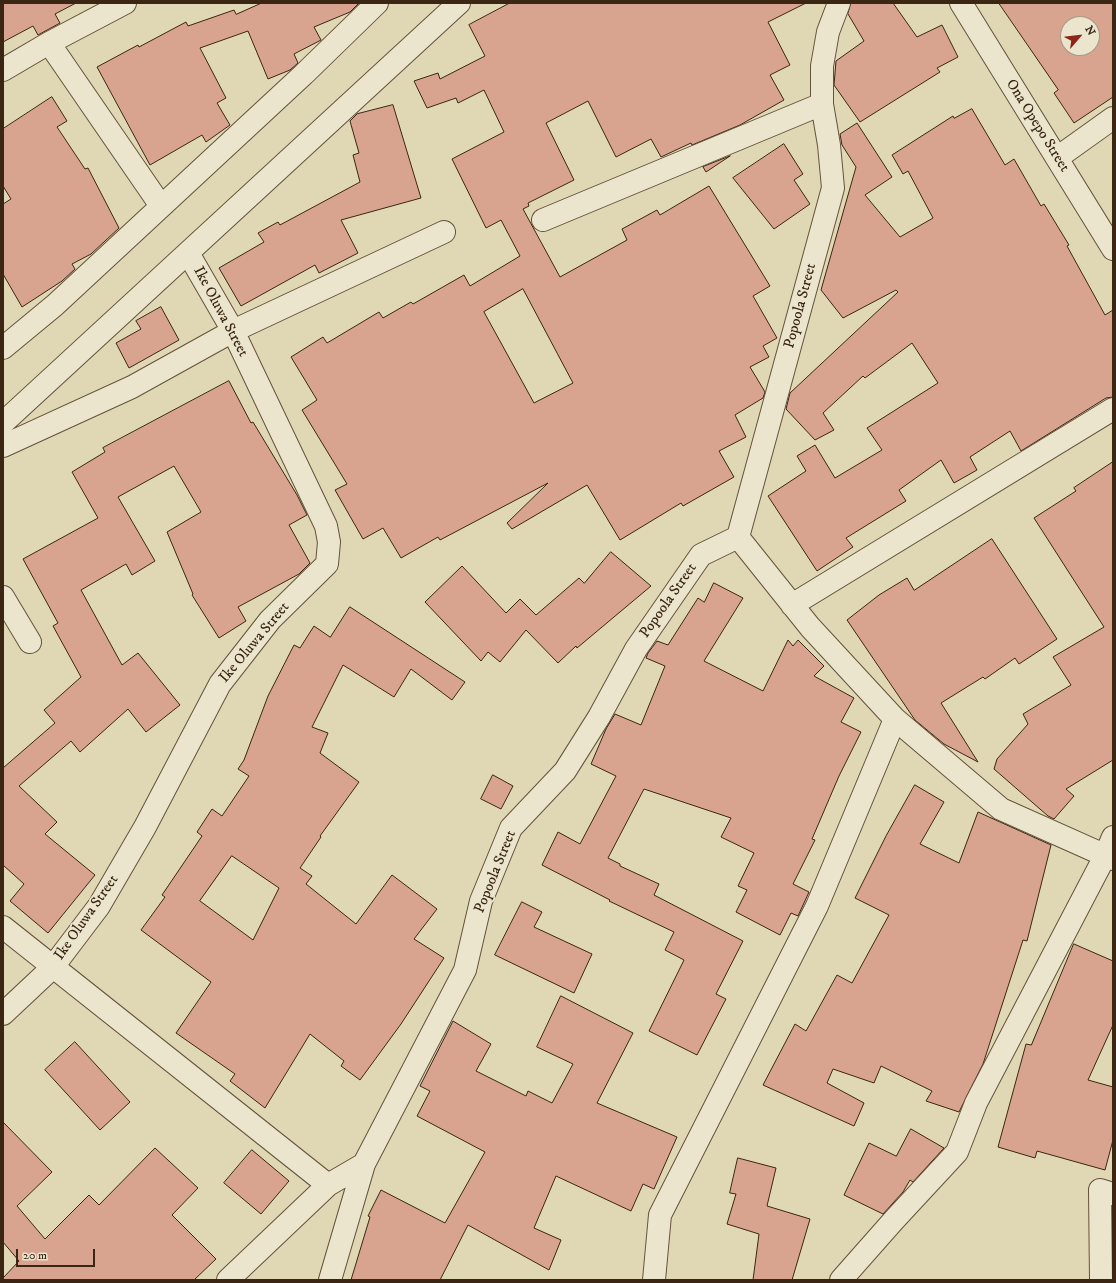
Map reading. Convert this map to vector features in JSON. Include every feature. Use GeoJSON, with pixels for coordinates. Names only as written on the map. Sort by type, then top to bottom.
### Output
{"type":"FeatureCollection","features":[{"type":"Feature","properties":{"kind":"street"},"geometry":{"type":"LineString","coordinates":[[3,70],[49,43],[125,3]]}},
{"type":"Feature","properties":{"kind":"street"},"geometry":{"type":"LineString","coordinates":[[3,348],[55,304],[304,74],[377,3]]}},
{"type":"Feature","properties":{"kind":"street"},"geometry":{"type":"LineString","coordinates":[[3,423],[459,3]]}},
{"type":"Feature","properties":{"kind":"street","name":"Popoola Street"},"geometry":{"type":"LineString","coordinates":[[330,1280],[364,1164],[465,970],[481,901],[511,828],[565,772],[599,716],[636,649],[701,555],[738,537],[833,188],[829,145],[822,104],[822,66],[828,32],[839,3]]}},
{"type":"Feature","properties":{"kind":"street","name":"Ona Opepo Street"},"geometry":{"type":"LineString","coordinates":[[961,3],[1113,249]]}},
{"type":"Feature","properties":{"kind":"street"},"geometry":{"type":"LineString","coordinates":[[49,43],[161,206]]}},
{"type":"Feature","properties":{"kind":"street"},"geometry":{"type":"LineString","coordinates":[[543,220],[822,104]]}},
{"type":"Feature","properties":{"kind":"street"},"geometry":{"type":"LineString","coordinates":[[1057,158],[1113,118]]}},
{"type":"Feature","properties":{"kind":"street"},"geometry":{"type":"LineString","coordinates":[[3,446],[132,387],[233,331],[444,232]]}},
{"type":"Feature","properties":{"kind":"street","name":"Ike Oluwa Street"},"geometry":{"type":"LineString","coordinates":[[3,1014],[52,968],[99,906],[145,827],[220,684],[270,620],[327,564],[329,542],[326,526],[233,331],[188,253]]}},
{"type":"Feature","properties":{"kind":"street"},"geometry":{"type":"LineString","coordinates":[[792,605],[1113,409]]}},
{"type":"Feature","properties":{"kind":"street"},"geometry":{"type":"LineString","coordinates":[[738,537],[792,605],[895,719],[1001,809],[1110,851],[976,1103],[958,1152],[894,1220],[841,1280]]}},
{"type":"Feature","properties":{"kind":"street"},"geometry":{"type":"LineString","coordinates":[[3,596],[30,642]]}},
{"type":"Feature","properties":{"kind":"street"},"geometry":{"type":"LineString","coordinates":[[654,1280],[660,1215],[817,906],[895,719]]}},
{"type":"Feature","properties":{"kind":"street"},"geometry":{"type":"LineString","coordinates":[[3,927],[52,968],[328,1185]]}},
{"type":"Feature","properties":{"kind":"street"},"geometry":{"type":"LineString","coordinates":[[228,1280],[328,1185],[364,1164]]}},
{"type":"Feature","properties":{"kind":"street"},"geometry":{"type":"LineString","coordinates":[[1101,1280],[1107,1192]]}},
{"type":"Feature","properties":{"kind":"building"},"geometry":{"type":"Polygon","coordinates":[[[3,3],[76,3],[55,14],[60,23],[38,35],[33,26],[3,42],[3,3]]]}},
{"type":"Feature","properties":{"kind":"building"},"geometry":{"type":"Polygon","coordinates":[[[262,3],[359,3],[350,12],[314,27],[321,40],[294,54],[298,63],[290,70],[268,79],[248,31],[200,48],[226,98],[217,103],[230,125],[206,142],[202,135],[150,165],[97,67],[186,22],[188,26],[234,10],[236,14],[262,3]]]}},
{"type":"Feature","properties":{"kind":"building"},"geometry":{"type":"Polygon","coordinates":[[[510,3],[806,3],[768,22],[790,65],[770,75],[784,100],[740,125],[692,145],[691,143],[661,157],[651,139],[616,157],[588,101],[546,123],[574,180],[528,203],[529,206],[523,209],[560,277],[627,240],[622,229],[657,210],[660,215],[709,186],[770,286],[753,296],[777,338],[763,346],[769,357],[750,367],[765,392],[763,398],[735,415],[746,437],[719,451],[734,477],[683,506],[681,503],[620,540],[587,485],[512,529],[507,523],[548,483],[440,540],[438,537],[401,558],[383,528],[363,539],[335,490],[347,484],[302,410],[317,400],[291,357],[323,337],[327,343],[379,312],[383,318],[411,302],[413,304],[464,275],[470,286],[520,256],[501,220],[486,228],[452,159],[504,132],[484,90],[458,103],[456,98],[427,108],[414,81],[438,73],[440,79],[485,56],[469,25],[510,3]],[[523,289],[484,312],[534,403],[573,383],[523,289]]]}},
{"type":"Feature","properties":{"kind":"building"},"geometry":{"type":"Polygon","coordinates":[[[851,3],[893,3],[917,37],[942,25],[958,57],[937,68],[940,72],[860,122],[834,85],[836,61],[864,41],[848,14],[851,3]]]}},
{"type":"Feature","properties":{"kind":"building"},"geometry":{"type":"Polygon","coordinates":[[[999,3],[1113,3],[1113,97],[1074,123],[1054,93],[1058,90],[999,3]]]}},
{"type":"Feature","properties":{"kind":"building"},"geometry":{"type":"Polygon","coordinates":[[[52,97],[67,121],[57,127],[85,169],[88,168],[119,228],[91,254],[72,264],[75,269],[62,281],[22,307],[3,274],[3,204],[11,199],[3,186],[3,129],[52,97]]]}},
{"type":"Feature","properties":{"kind":"building"},"geometry":{"type":"Polygon","coordinates":[[[393,105],[421,198],[341,220],[358,253],[319,273],[315,265],[241,306],[219,268],[264,242],[258,233],[278,222],[280,225],[360,182],[353,155],[359,153],[350,121],[357,114],[393,105]]]}},
{"type":"Feature","properties":{"kind":"building"},"geometry":{"type":"Polygon","coordinates":[[[972,109],[1005,165],[1014,159],[1041,206],[1044,204],[1069,245],[1067,246],[1105,315],[1113,310],[1113,397],[1106,398],[1021,451],[1010,431],[970,457],[977,470],[954,483],[941,460],[899,490],[906,501],[846,538],[853,547],[817,571],[768,496],[806,471],[797,456],[815,445],[835,478],[882,450],[867,428],[938,383],[912,343],[865,378],[863,376],[823,413],[834,430],[815,440],[786,409],[790,393],[898,292],[896,290],[843,318],[821,290],[856,167],[842,145],[840,134],[857,123],[892,177],[865,195],[900,237],[933,218],[908,171],[903,174],[892,155],[953,116],[954,118],[972,109]]]}},
{"type":"Feature","properties":{"kind":"building"},"geometry":{"type":"Polygon","coordinates":[[[784,144],[803,174],[794,180],[810,204],[774,229],[733,178],[784,144]]]}},
{"type":"Feature","properties":{"kind":"building"},"geometry":{"type":"Polygon","coordinates":[[[730,156],[706,172],[703,167],[730,156]]]}},
{"type":"Feature","properties":{"kind":"building"},"geometry":{"type":"Polygon","coordinates":[[[161,307],[179,340],[129,368],[116,343],[141,329],[136,321],[161,307]]]}},
{"type":"Feature","properties":{"kind":"building"},"geometry":{"type":"Polygon","coordinates":[[[229,381],[251,423],[253,422],[297,495],[307,515],[289,525],[310,563],[299,574],[238,607],[246,621],[219,638],[192,595],[193,594],[167,532],[201,512],[174,466],[118,497],[155,561],[132,575],[126,564],[81,590],[122,665],[138,653],[180,705],[146,732],[128,709],[80,752],[71,741],[19,786],[57,822],[45,834],[95,875],[48,933],[10,901],[24,884],[3,865],[3,768],[55,723],[44,710],[81,677],[53,626],[58,623],[23,559],[98,518],[72,472],[105,452],[103,448],[229,381]]]}},
{"type":"Feature","properties":{"kind":"building"},"geometry":{"type":"Polygon","coordinates":[[[1113,462],[1113,760],[1066,789],[1074,796],[1054,819],[1048,816],[994,769],[997,759],[1028,724],[1023,714],[1071,685],[1053,657],[1104,627],[1034,518],[1076,491],[1074,488],[1113,462]]]}},
{"type":"Feature","properties":{"kind":"building"},"geometry":{"type":"Polygon","coordinates":[[[992,539],[1057,639],[1019,664],[1015,658],[985,679],[983,677],[941,703],[978,762],[944,744],[915,720],[847,620],[879,595],[907,578],[914,590],[992,539]]]}},
{"type":"Feature","properties":{"kind":"building"},"geometry":{"type":"Polygon","coordinates":[[[611,552],[651,586],[577,648],[576,646],[558,663],[526,630],[500,662],[488,652],[481,661],[425,602],[462,566],[506,613],[520,599],[536,615],[579,578],[584,583],[611,552]]]}},
{"type":"Feature","properties":{"kind":"building"},"geometry":{"type":"Polygon","coordinates":[[[714,583],[743,598],[704,661],[763,691],[788,640],[793,646],[798,640],[824,666],[814,676],[854,698],[841,722],[861,732],[839,776],[812,839],[815,840],[793,884],[809,892],[798,916],[791,913],[780,935],[736,912],[747,890],[738,886],[754,853],[721,837],[731,818],[644,789],[608,858],[620,864],[620,866],[659,884],[654,895],[743,941],[716,994],[726,999],[697,1055],[649,1031],[684,960],[665,950],[674,932],[609,901],[610,900],[542,865],[558,832],[580,844],[616,776],[591,764],[606,729],[615,714],[641,725],[665,666],[646,658],[648,653],[657,641],[668,645],[698,598],[704,602],[714,583]]]}},
{"type":"Feature","properties":{"kind":"building"},"geometry":{"type":"Polygon","coordinates":[[[350,607],[465,682],[452,700],[411,669],[394,697],[343,665],[312,727],[328,733],[320,753],[359,782],[320,836],[321,837],[300,868],[312,876],[306,884],[356,924],[392,875],[437,909],[414,939],[444,958],[401,1024],[360,1080],[341,1066],[344,1061],[310,1034],[265,1108],[230,1081],[235,1074],[176,1033],[211,982],[141,930],[165,897],[162,895],[202,836],[197,832],[212,809],[222,816],[249,776],[238,769],[244,760],[268,696],[294,645],[300,648],[314,626],[330,637],[350,607]],[[232,856],[200,901],[253,940],[279,888],[232,856]]]}},
{"type":"Feature","properties":{"kind":"building"},"geometry":{"type":"Polygon","coordinates":[[[493,775],[513,786],[501,809],[481,799],[493,775]]]}},
{"type":"Feature","properties":{"kind":"building"},"geometry":{"type":"Polygon","coordinates":[[[915,785],[944,802],[920,844],[959,863],[978,812],[1051,845],[1027,941],[1023,940],[983,1064],[959,1112],[926,1101],[932,1091],[881,1066],[874,1083],[833,1069],[827,1083],[864,1103],[854,1126],[763,1085],[795,1024],[806,1031],[837,975],[852,983],[889,915],[855,898],[886,836],[915,785]]]}},
{"type":"Feature","properties":{"kind":"building"},"geometry":{"type":"Polygon","coordinates":[[[522,902],[542,912],[534,927],[592,954],[574,993],[495,955],[522,902]]]}},
{"type":"Feature","properties":{"kind":"building"},"geometry":{"type":"Polygon","coordinates":[[[1074,944],[1113,961],[1113,1025],[1088,1080],[1113,1087],[1113,1140],[1105,1170],[1037,1151],[1035,1158],[998,1147],[1026,1044],[1031,1045],[1074,944]]]}},
{"type":"Feature","properties":{"kind":"building"},"geometry":{"type":"Polygon","coordinates":[[[561,996],[633,1033],[597,1103],[677,1137],[654,1189],[643,1184],[631,1211],[556,1176],[534,1228],[561,1240],[549,1270],[468,1225],[440,1280],[351,1280],[370,1217],[368,1216],[381,1190],[445,1223],[485,1152],[417,1116],[430,1091],[420,1086],[453,1021],[491,1044],[476,1071],[526,1096],[528,1091],[552,1103],[573,1064],[537,1047],[561,996]]]}},
{"type":"Feature","properties":{"kind":"building"},"geometry":{"type":"Polygon","coordinates":[[[75,1042],[130,1102],[100,1130],[45,1070],[75,1042]]]}},
{"type":"Feature","properties":{"kind":"building"},"geometry":{"type":"Polygon","coordinates":[[[3,1122],[52,1172],[17,1206],[45,1239],[89,1195],[99,1205],[155,1148],[198,1188],[172,1215],[216,1259],[194,1280],[3,1280],[3,1278],[19,1261],[3,1242],[3,1122]]]}},
{"type":"Feature","properties":{"kind":"building"},"geometry":{"type":"Polygon","coordinates":[[[911,1129],[944,1148],[913,1182],[910,1180],[903,1192],[883,1214],[844,1195],[869,1143],[896,1156],[911,1129]]]}},
{"type":"Feature","properties":{"kind":"building"},"geometry":{"type":"Polygon","coordinates":[[[252,1150],[289,1181],[261,1214],[224,1183],[252,1150]]]}},
{"type":"Feature","properties":{"kind":"building"},"geometry":{"type":"Polygon","coordinates":[[[738,1158],[776,1168],[767,1206],[810,1219],[792,1280],[753,1280],[759,1234],[727,1224],[736,1194],[730,1193],[738,1158]]]}}]}
